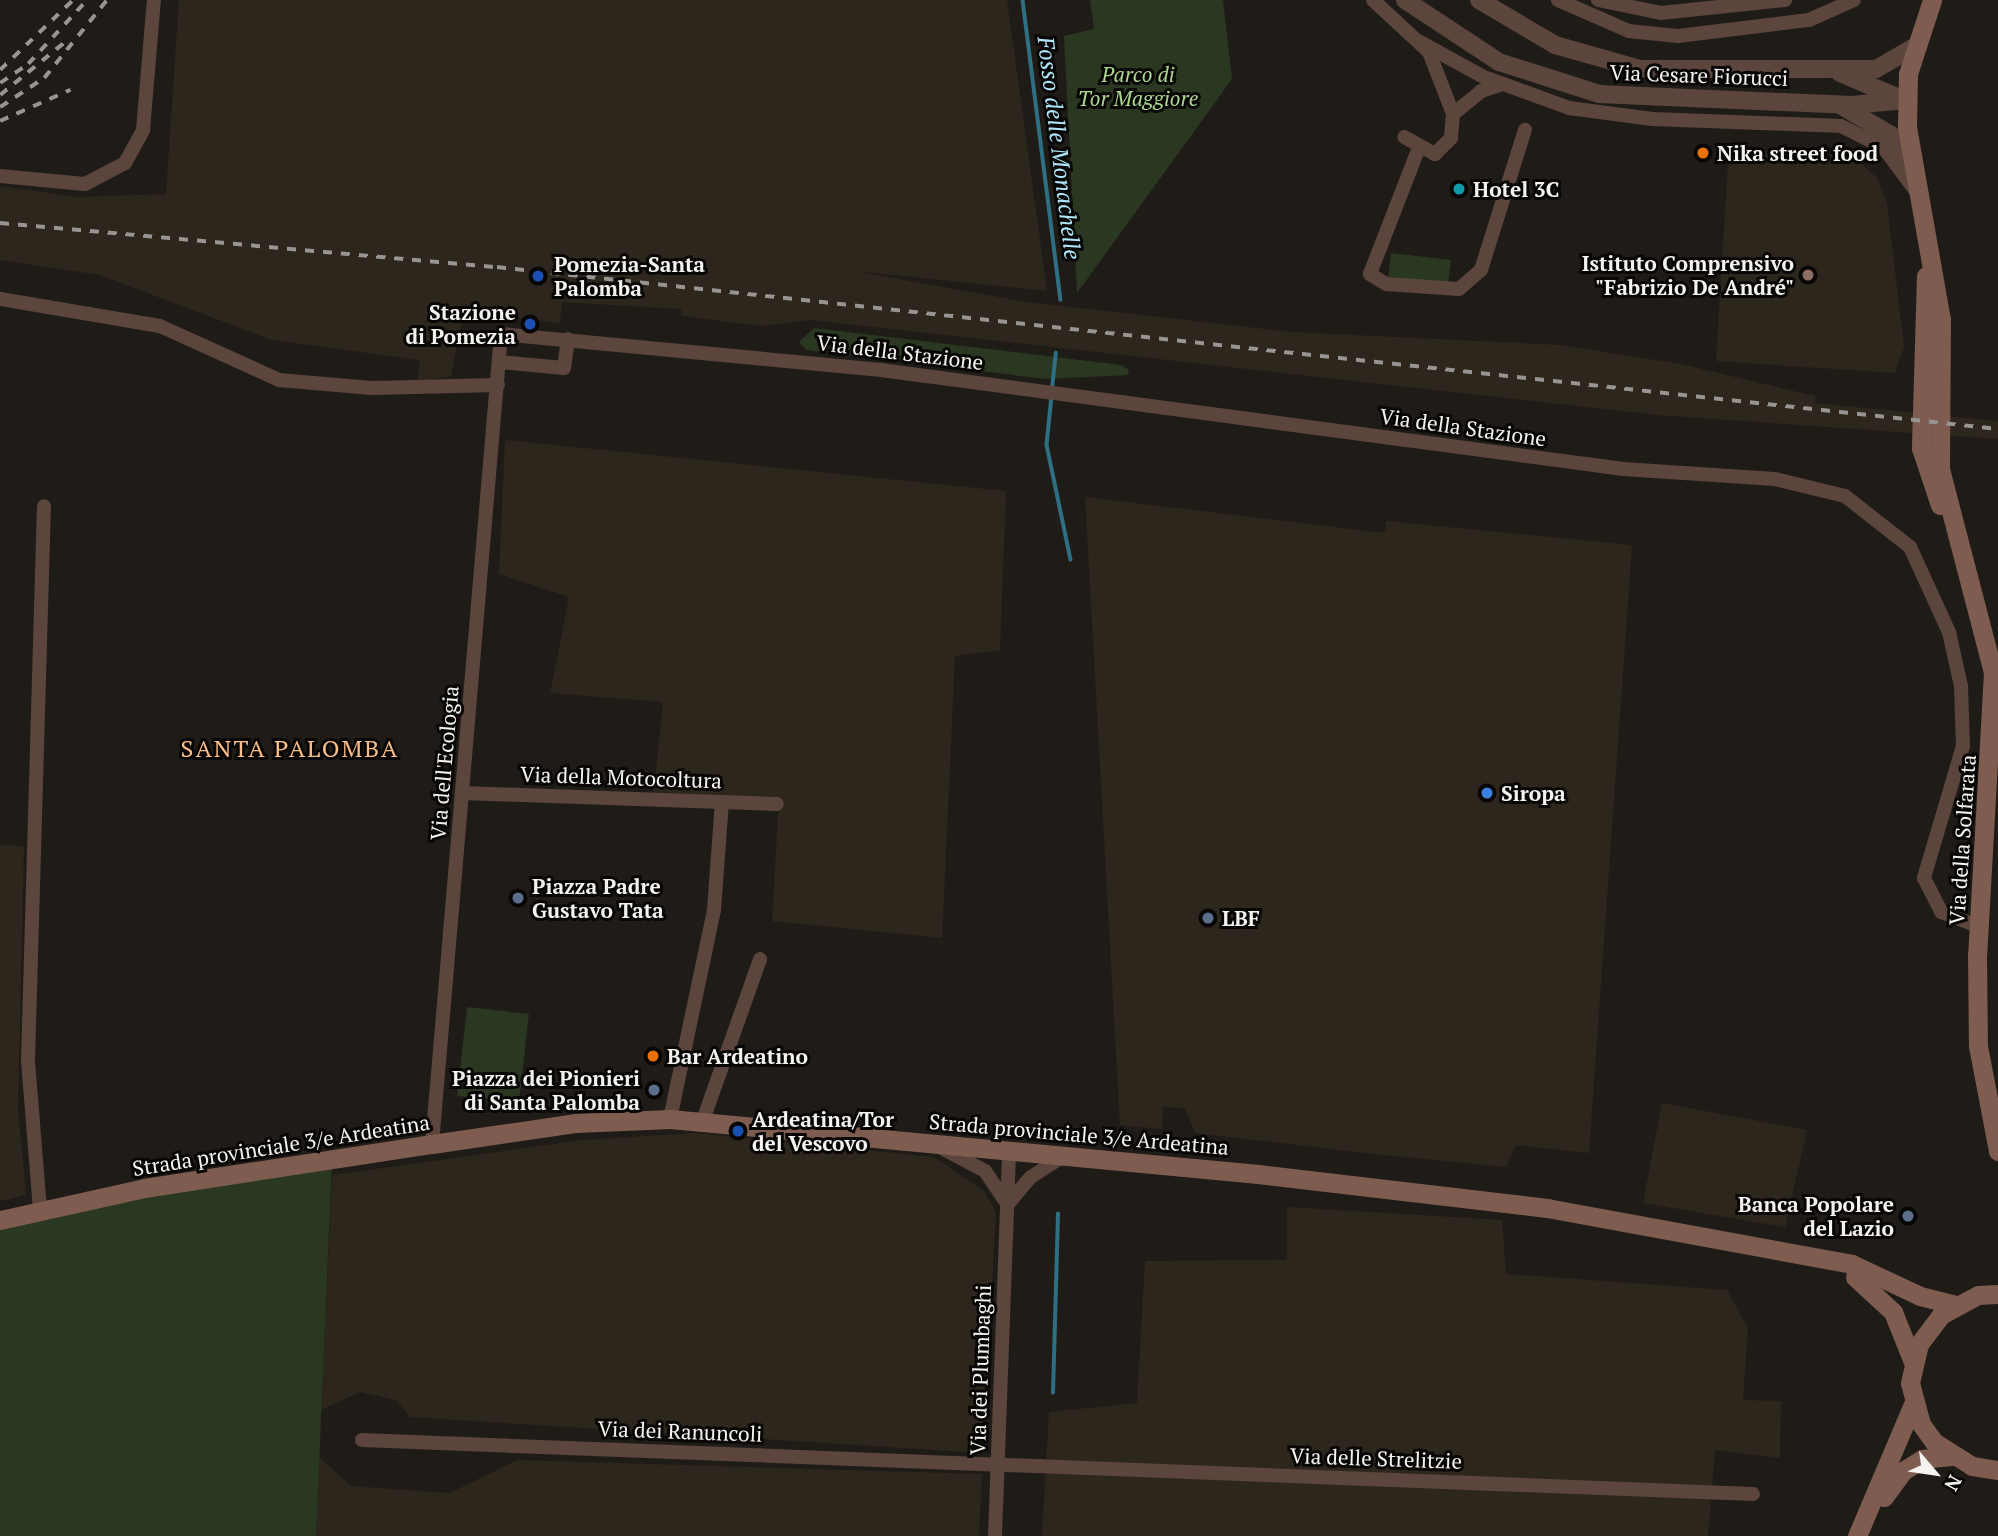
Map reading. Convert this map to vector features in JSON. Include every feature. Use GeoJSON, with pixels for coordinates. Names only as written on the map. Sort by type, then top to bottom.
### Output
{"type":"FeatureCollection","features":[{"type":"Feature","properties":{"kind":"main road","name":"Via della Solfarata"},"geometry":{"type":"LineString","coordinates":[[1932,0],[1916,46],[1906,100],[1911,160],[1926,249],[1920,448],[1930,485],[1957,537],[1986,631],[1993,683],[1978,926],[1978,1046],[1998,1151]]}},
{"type":"Feature","properties":{"kind":"main road","name":"Strada provinciale 3/e Ardeatina"},"geometry":{"type":"LineString","coordinates":[[0,1220],[40,1210],[432,1144],[576,1124],[670,1119],[1446,1194],[1821,1257],[1955,1305]]}},
{"type":"Feature","properties":{"kind":"main road"},"geometry":{"type":"LineString","coordinates":[[1821,1257],[1888,1305],[1913,1362],[1913,1404],[1921,1424],[1951,1456]]}},
{"type":"Feature","properties":{"kind":"main road"},"geometry":{"type":"LineString","coordinates":[[1913,1362],[1928,1329],[1955,1305],[1998,1294]]}},
{"type":"Feature","properties":{"kind":"main road"},"geometry":{"type":"LineString","coordinates":[[1859,1532],[1913,1404]]}},
{"type":"Feature","properties":{"kind":"main road"},"geometry":{"type":"LineString","coordinates":[[1859,1532],[1903,1471],[1922,1459],[1951,1456],[1998,1470]]}},
{"type":"Feature","properties":{"kind":"street"},"geometry":{"type":"LineString","coordinates":[[0,176],[85,184],[125,163],[143,130],[154,0]]}},
{"type":"Feature","properties":{"kind":"street"},"geometry":{"type":"LineString","coordinates":[[1373,0],[1420,42],[1450,60],[1503,84],[1604,114],[1820,121],[1855,132],[1889,153],[1917,193]]}},
{"type":"Feature","properties":{"kind":"street","name":"Via Cesare Fiorucci"},"geometry":{"type":"LineString","coordinates":[[1405,0],[1461,41],[1524,73],[1608,96],[1837,103],[1891,135],[1911,160]]}},
{"type":"Feature","properties":{"kind":"street","name":"Via Cesare Fiorucci"},"geometry":{"type":"LineString","coordinates":[[1479,0],[1536,36],[1625,67],[1833,70],[1884,67],[1916,46]]}},
{"type":"Feature","properties":{"kind":"street"},"geometry":{"type":"LineString","coordinates":[[1598,0],[1669,13],[1785,0]]}},
{"type":"Feature","properties":{"kind":"street"},"geometry":{"type":"LineString","coordinates":[[1564,2],[1629,32],[1678,36],[1809,20],[1854,0]]}},
{"type":"Feature","properties":{"kind":"street"},"geometry":{"type":"LineString","coordinates":[[1450,60],[1461,41]]}},
{"type":"Feature","properties":{"kind":"street"},"geometry":{"type":"LineString","coordinates":[[1404,137],[1418,150],[1435,154],[1446,147],[1453,114],[1439,67],[1420,42]]}},
{"type":"Feature","properties":{"kind":"street"},"geometry":{"type":"LineString","coordinates":[[1833,70],[1906,100]]}},
{"type":"Feature","properties":{"kind":"street"},"geometry":{"type":"LineString","coordinates":[[1453,114],[1481,91],[1503,84]]}},
{"type":"Feature","properties":{"kind":"street"},"geometry":{"type":"LineString","coordinates":[[1604,114],[1608,96]]}},
{"type":"Feature","properties":{"kind":"street"},"geometry":{"type":"LineString","coordinates":[[1762,100],[1764,121]]}},
{"type":"Feature","properties":{"kind":"street"},"geometry":{"type":"LineString","coordinates":[[1837,103],[1906,100]]}},
{"type":"Feature","properties":{"kind":"street"},"geometry":{"type":"LineString","coordinates":[[1418,150],[1370,274],[1386,284],[1459,289],[1481,270],[1525,130]]}},
{"type":"Feature","properties":{"kind":"street"},"geometry":{"type":"LineString","coordinates":[[0,299],[160,326],[279,380],[372,388],[498,385],[499,362],[565,368],[568,339]]}},
{"type":"Feature","properties":{"kind":"street","name":"Via della Stazione"},"geometry":{"type":"LineString","coordinates":[[499,362],[501,334],[568,339],[1052,392],[1623,469],[1775,479],[1857,502],[1912,551],[1949,632],[1961,686],[1963,746],[1924,878],[1938,910],[1978,926]]}},
{"type":"Feature","properties":{"kind":"street","name":"Via dell'Ecologia"},"geometry":{"type":"LineString","coordinates":[[432,1144],[498,385]]}},
{"type":"Feature","properties":{"kind":"street"},"geometry":{"type":"LineString","coordinates":[[40,1210],[28,1060],[44,506]]}},
{"type":"Feature","properties":{"kind":"street","name":"Via della Motocoltura"},"geometry":{"type":"LineString","coordinates":[[463,793],[777,804]]}},
{"type":"Feature","properties":{"kind":"street"},"geometry":{"type":"LineString","coordinates":[[670,1119],[713,920],[722,802]]}},
{"type":"Feature","properties":{"kind":"street"},"geometry":{"type":"LineString","coordinates":[[702,1123],[760,959]]}},
{"type":"Feature","properties":{"kind":"street"},"geometry":{"type":"LineString","coordinates":[[930,1143],[985,1171],[1007,1205],[1031,1177],[1063,1156]]}},
{"type":"Feature","properties":{"kind":"street","name":"Via dei Plumbaghi"},"geometry":{"type":"LineString","coordinates":[[995,1536],[1009,1152]]}},
{"type":"Feature","properties":{"kind":"street","name":"Via dei Ranuncoli"},"geometry":{"type":"LineString","coordinates":[[362,1440],[997,1465]]}},
{"type":"Feature","properties":{"kind":"street","name":"Via delle Strelitzie"},"geometry":{"type":"LineString","coordinates":[[997,1465],[1753,1494]]}},
{"type":"Feature","properties":{"kind":"shaded area"},"geometry":{"type":"Polygon","coordinates":[[[179,0],[1007,0],[1047,291],[855,271],[1026,302],[1291,332],[1560,345],[1681,364],[1815,396],[1815,403],[1998,421],[1998,439],[1658,415],[810,320],[761,326],[681,316],[681,309],[562,302],[560,323],[470,313],[469,321],[462,320],[451,376],[417,383],[420,360],[272,340],[100,275],[0,260],[0,186],[77,197],[166,194],[179,0]]]}},
{"type":"Feature","properties":{"kind":"shaded area","name":"Istituto Comprensivo \"Fabrizio De André\""},"geometry":{"type":"Polygon","coordinates":[[[1829,149],[1860,162],[1877,178],[1887,203],[1904,347],[1895,373],[1716,361],[1728,163],[1738,162],[1737,152],[1829,149]]]}},
{"type":"Feature","properties":{"kind":"shaded area"},"geometry":{"type":"Polygon","coordinates":[[[505,440],[1006,491],[1000,650],[955,656],[942,938],[772,921],[779,799],[654,792],[663,702],[550,693],[569,597],[499,574],[505,440]]]}},
{"type":"Feature","properties":{"kind":"shaded area"},"geometry":{"type":"Polygon","coordinates":[[[1085,497],[1385,533],[1386,521],[1632,545],[1589,1153],[1516,1145],[1506,1167],[1383,1155],[1195,1133],[1185,1108],[1163,1107],[1162,1129],[1120,1125],[1085,497]]]}},
{"type":"Feature","properties":{"kind":"shaded area"},"geometry":{"type":"Polygon","coordinates":[[[0,845],[24,846],[18,1109],[26,1195],[0,1201],[0,845]]]}},
{"type":"Feature","properties":{"kind":"shaded area"},"geometry":{"type":"Polygon","coordinates":[[[1662,1103],[1807,1130],[1785,1227],[1643,1203],[1662,1103]]]}},
{"type":"Feature","properties":{"kind":"shaded area"},"geometry":{"type":"Polygon","coordinates":[[[695,1133],[934,1157],[984,1191],[996,1212],[983,1453],[410,1417],[396,1400],[360,1392],[321,1410],[332,1175],[583,1140],[695,1133]]]}},
{"type":"Feature","properties":{"kind":"shaded area"},"geometry":{"type":"Polygon","coordinates":[[[1287,1207],[1502,1220],[1506,1274],[1727,1290],[1748,1328],[1743,1400],[1781,1401],[1780,1458],[1715,1450],[1708,1536],[1042,1536],[1049,1412],[1137,1403],[1145,1261],[1287,1260],[1287,1207]]]}},
{"type":"Feature","properties":{"kind":"shaded area"},"geometry":{"type":"Polygon","coordinates":[[[319,1457],[351,1486],[450,1493],[517,1460],[982,1474],[979,1536],[316,1536],[319,1457]]]}},
{"type":"Feature","properties":{"kind":"green space","name":"Parco di Tor Maggiore"},"geometry":{"type":"Polygon","coordinates":[[[1090,0],[1223,0],[1232,79],[1077,293],[1064,36],[1094,29],[1090,0]]]}},
{"type":"Feature","properties":{"kind":"green space"},"geometry":{"type":"Polygon","coordinates":[[[1391,253],[1451,260],[1448,284],[1388,278],[1391,253]]]}},
{"type":"Feature","properties":{"kind":"green space"},"geometry":{"type":"Polygon","coordinates":[[[814,328],[1121,365],[1129,370],[1128,375],[1046,379],[806,350],[799,342],[814,328]]]}},
{"type":"Feature","properties":{"kind":"green space"},"geometry":{"type":"Polygon","coordinates":[[[467,1007],[529,1014],[519,1102],[457,1096],[467,1007]]]}},
{"type":"Feature","properties":{"kind":"green space"},"geometry":{"type":"Polygon","coordinates":[[[332,1160],[316,1536],[0,1536],[0,1220],[332,1160]]]}},
{"type":"Feature","properties":{"kind":"waterway","name":"Fosso delle Monachelle"},"geometry":{"type":"LineString","coordinates":[[1023,0],[1061,300]]}},
{"type":"Feature","properties":{"kind":"waterway","name":"Fosso delle Monachelle"},"geometry":{"type":"LineString","coordinates":[[1052,389],[1056,353]]}},
{"type":"Feature","properties":{"kind":"waterway","name":"Fosso delle Monachelle"},"geometry":{"type":"LineString","coordinates":[[1052,396],[1047,445],[1071,560]]}},
{"type":"Feature","properties":{"kind":"waterway","name":"Fosso delle Monachelle"},"geometry":{"type":"LineString","coordinates":[[1053,1393],[1058,1214]]}},
{"type":"Feature","properties":{"kind":"railway"},"geometry":{"type":"LineString","coordinates":[[0,70],[73,0]]}},
{"type":"Feature","properties":{"kind":"railway"},"geometry":{"type":"LineString","coordinates":[[0,83],[28,64],[87,0]]}},
{"type":"Feature","properties":{"kind":"railway"},"geometry":{"type":"LineString","coordinates":[[0,107],[44,78],[107,0]]}},
{"type":"Feature","properties":{"kind":"railway"},"geometry":{"type":"LineString","coordinates":[[0,95],[65,42]]}},
{"type":"Feature","properties":{"kind":"railway"},"geometry":{"type":"LineString","coordinates":[[0,121],[70,90]]}},
{"type":"Feature","properties":{"kind":"railway"},"geometry":{"type":"LineString","coordinates":[[0,223],[497,267],[1998,429]]}},
{"type":"Feature","properties":{"kind":"place","name":"Nika street food"},"geometry":{"type":"Point","coordinates":[1703,153]}},
{"type":"Feature","properties":{"kind":"place","name":"Hotel 3C"},"geometry":{"type":"Point","coordinates":[1459,189]}},
{"type":"Feature","properties":{"kind":"place","name":"Istituto Comprensivo \"Fabrizio De André\""},"geometry":{"type":"Point","coordinates":[1808,275]}},
{"type":"Feature","properties":{"kind":"place","name":"Pomezia-Santa Palomba"},"geometry":{"type":"Point","coordinates":[538,276]}},
{"type":"Feature","properties":{"kind":"place","name":"Stazione di Pomezia"},"geometry":{"type":"Point","coordinates":[530,324]}},
{"type":"Feature","properties":{"kind":"place","name":"Siropa"},"geometry":{"type":"Point","coordinates":[1487,793]}},
{"type":"Feature","properties":{"kind":"place","name":"Piazza Padre Gustavo Tata"},"geometry":{"type":"Point","coordinates":[518,898]}},
{"type":"Feature","properties":{"kind":"place","name":"LBF"},"geometry":{"type":"Point","coordinates":[1208,918]}},
{"type":"Feature","properties":{"kind":"place","name":"Bar Ardeatino"},"geometry":{"type":"Point","coordinates":[653,1056]}},
{"type":"Feature","properties":{"kind":"place","name":"Piazza dei Pionieri di Santa Palomba"},"geometry":{"type":"Point","coordinates":[654,1090]}},
{"type":"Feature","properties":{"kind":"place","name":"Ardeatina/Tor del Vescovo"},"geometry":{"type":"Point","coordinates":[738,1131]}},
{"type":"Feature","properties":{"kind":"place","name":"Banca Popolare del Lazio"},"geometry":{"type":"Point","coordinates":[1908,1216]}},
{"type":"Feature","properties":{"kind":"district","name":"SANTA PALOMBA"},"geometry":{"type":"Point","coordinates":[290,749]}}]}
